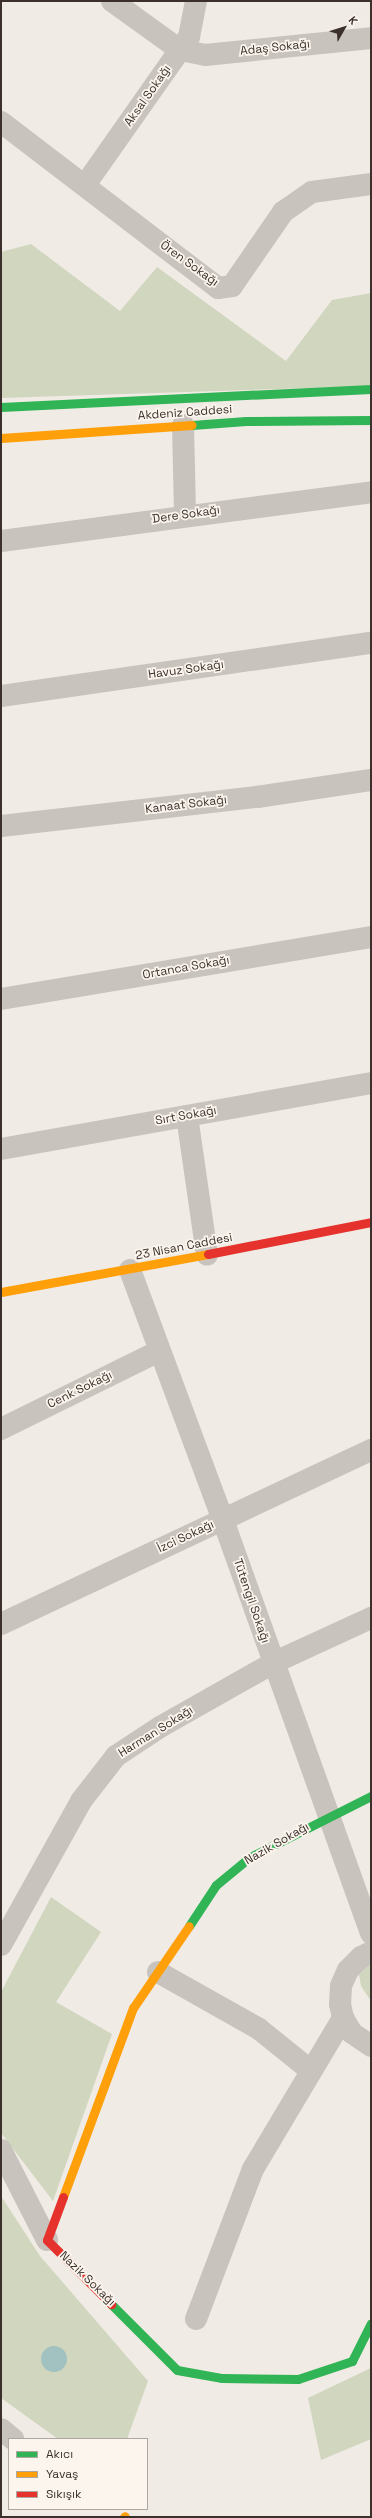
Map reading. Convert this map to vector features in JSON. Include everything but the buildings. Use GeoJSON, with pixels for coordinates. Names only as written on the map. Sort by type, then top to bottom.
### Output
{"type":"FeatureCollection","features":[{"type":"Feature","properties":{"kind":"street"},"geometry":{"type":"LineString","coordinates":[[112,1],[180,50]]}},
{"type":"Feature","properties":{"kind":"street","name":"Aksal Sokağı"},"geometry":{"type":"LineString","coordinates":[[85,185],[189,37],[196,1]]}},
{"type":"Feature","properties":{"kind":"street","name":"Adaş Sokağı"},"geometry":{"type":"LineString","coordinates":[[180,50],[204,55],[371,38]]}},
{"type":"Feature","properties":{"kind":"street","name":"Ören Sokağı"},"geometry":{"type":"LineString","coordinates":[[1,122],[218,288],[232,286],[283,212],[312,192],[371,184]]}},
{"type":"Feature","properties":{"kind":"street","name":"Akdeniz Caddesi"},"geometry":{"type":"LineString","coordinates":[[1,407],[371,390]]}},
{"type":"Feature","properties":{"kind":"street","name":"Akdeniz Caddesi"},"geometry":{"type":"LineString","coordinates":[[1,438],[246,421],[371,420]]}},
{"type":"Feature","properties":{"kind":"street"},"geometry":{"type":"LineString","coordinates":[[183,425],[185,515]]}},
{"type":"Feature","properties":{"kind":"street","name":"Dere Sokağı"},"geometry":{"type":"LineString","coordinates":[[1,542],[185,515],[371,492]]}},
{"type":"Feature","properties":{"kind":"street","name":"Havuz Sokağı"},"geometry":{"type":"LineString","coordinates":[[1,696],[371,644]]}},
{"type":"Feature","properties":{"kind":"street","name":"Kanaat Sokağı"},"geometry":{"type":"LineString","coordinates":[[1,826],[257,797],[371,780]]}},
{"type":"Feature","properties":{"kind":"street","name":"Ortanca Sokağı"},"geometry":{"type":"LineString","coordinates":[[1,999],[371,937]]}},
{"type":"Feature","properties":{"kind":"street","name":"Sırt Sokağı"},"geometry":{"type":"LineString","coordinates":[[1,1149],[371,1083]]}},
{"type":"Feature","properties":{"kind":"street"},"geometry":{"type":"LineString","coordinates":[[187,1116],[207,1255]]}},
{"type":"Feature","properties":{"kind":"street","name":"23 Nisan Caddesi"},"geometry":{"type":"LineString","coordinates":[[1,1292],[130,1270],[371,1222]]}},
{"type":"Feature","properties":{"kind":"street","name":"Tütengil Sokağı"},"geometry":{"type":"LineString","coordinates":[[130,1270],[223,1520],[330,1815],[371,1933]]}},
{"type":"Feature","properties":{"kind":"street","name":"Cenk Sokağı"},"geometry":{"type":"LineString","coordinates":[[1,1429],[159,1351]]}},
{"type":"Feature","properties":{"kind":"street","name":"İzci Sokağı"},"geometry":{"type":"LineString","coordinates":[[1,1624],[371,1450]]}},
{"type":"Feature","properties":{"kind":"street","name":"Harman Sokağı"},"geometry":{"type":"LineString","coordinates":[[1,1945],[81,1801],[116,1756],[160,1726],[274,1663],[371,1618]]}},
{"type":"Feature","properties":{"kind":"street","name":"Nazik Sokağı"},"geometry":{"type":"LineString","coordinates":[[371,1796],[330,1815],[250,1857],[216,1884],[133,2008],[47,2240],[177,2370],[222,2378],[298,2379],[352,2361],[371,2323]]}},
{"type":"Feature","properties":{"kind":"street"},"geometry":{"type":"LineString","coordinates":[[371,1952],[361,1957],[348,1970],[341,1986],[340,2004],[343,2018],[352,2033],[371,2046]]}},
{"type":"Feature","properties":{"kind":"street"},"geometry":{"type":"LineString","coordinates":[[158,1972],[259,2029],[310,2070]]}},
{"type":"Feature","properties":{"kind":"street"},"geometry":{"type":"LineString","coordinates":[[196,2319],[253,2170],[310,2070],[343,2018]]}},
{"type":"Feature","properties":{"kind":"street"},"geometry":{"type":"LineString","coordinates":[[1,2150],[47,2240]]}},
{"type":"Feature","properties":{"kind":"street"},"geometry":{"type":"LineString","coordinates":[[1,2429],[12,2438]]}},
{"type":"Feature","properties":{"kind":"green space"},"geometry":{"type":"Polygon","coordinates":[[[31,244],[120,311],[157,267],[286,361],[332,300],[371,293],[371,386],[1,398],[1,252],[31,244]]]}},
{"type":"Feature","properties":{"kind":"green space"},"geometry":{"type":"Polygon","coordinates":[[[51,1897],[101,1932],[56,2002],[112,2034],[53,2201],[1,2133],[1,1992],[51,1897]]]}},
{"type":"Feature","properties":{"kind":"green space"},"geometry":{"type":"Polygon","coordinates":[[[371,1950],[371,2001],[361,1986],[359,1975],[361,1965],[371,1950]]]}},
{"type":"Feature","properties":{"kind":"green space"},"geometry":{"type":"Polygon","coordinates":[[[1,2196],[40,2256],[148,2381],[127,2438],[57,2438],[1,2398],[1,2196]]]}},
{"type":"Feature","properties":{"kind":"green space"},"geometry":{"type":"Polygon","coordinates":[[[371,2368],[371,2439],[321,2460],[308,2398],[371,2368]]]}},
{"type":"Feature","properties":{"kind":"water"},"geometry":{"type":"Polygon","coordinates":[[[54,2346],[64,2349],[67,2359],[64,2369],[54,2372],[44,2369],[41,2359],[44,2349],[54,2346]]]}},
{"type":"Feature","properties":{"kind":"traffic: fast"},"geometry":{"type":"LineString","coordinates":[[1,407],[371,389]]}},
{"type":"Feature","properties":{"kind":"traffic: fast"},"geometry":{"type":"LineString","coordinates":[[192,425],[246,421],[371,420]]}},
{"type":"Feature","properties":{"kind":"traffic: fast"},"geometry":{"type":"LineString","coordinates":[[189,1926],[216,1885],[250,1857],[371,1796]]}},
{"type":"Feature","properties":{"kind":"traffic: fast"},"geometry":{"type":"LineString","coordinates":[[111,2304],[177,2370],[222,2378],[298,2379],[352,2361],[371,2323]]}},
{"type":"Feature","properties":{"kind":"traffic: slow"},"geometry":{"type":"LineString","coordinates":[[1,438],[192,425]]}},
{"type":"Feature","properties":{"kind":"traffic: slow"},"geometry":{"type":"LineString","coordinates":[[1,1292],[208,1254]]}},
{"type":"Feature","properties":{"kind":"traffic: slow"},"geometry":{"type":"LineString","coordinates":[[63,2197],[133,2008],[189,1926]]}},
{"type":"Feature","properties":{"kind":"traffic: jam"},"geometry":{"type":"LineString","coordinates":[[208,1254],[371,1222]]}},
{"type":"Feature","properties":{"kind":"traffic: jam"},"geometry":{"type":"LineString","coordinates":[[63,2197],[47,2240],[111,2304]]}}]}
